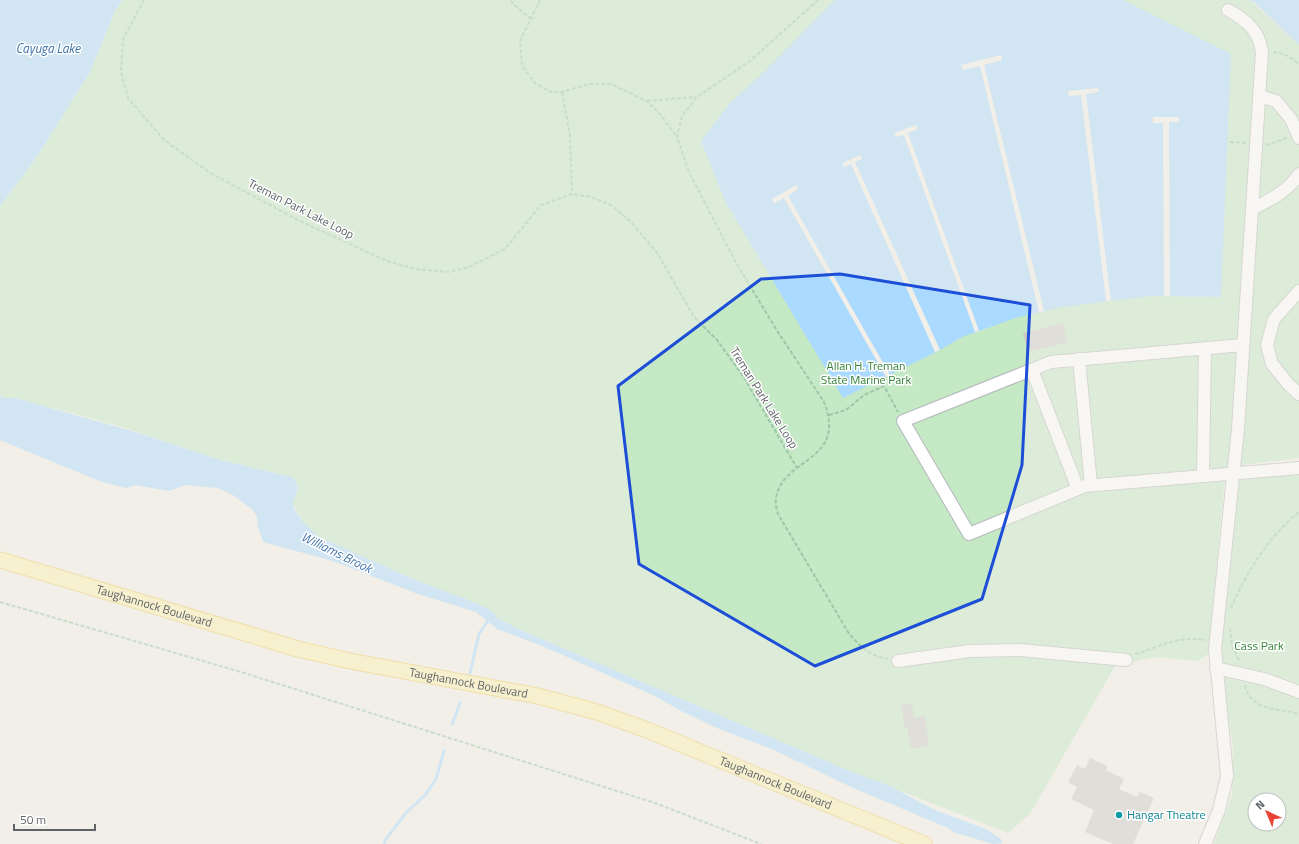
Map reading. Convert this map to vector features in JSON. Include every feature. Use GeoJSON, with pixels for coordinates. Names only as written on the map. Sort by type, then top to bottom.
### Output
{"type":"FeatureCollection","features":[{"type":"Feature","properties":{"kind":"main road","name":"Taughannock Boulevard"},"geometry":{"type":"LineString","coordinates":[[0,560],[298,649],[350,661],[538,696],[597,712],[661,736],[924,844]]}},
{"type":"Feature","properties":{"kind":"street"},"geometry":{"type":"LineString","coordinates":[[1205,844],[1219,810],[1227,776],[1216,668],[1216,636],[1234,473],[1262,52],[1261,41],[1251,25],[1228,10]]}},
{"type":"Feature","properties":{"kind":"street"},"geometry":{"type":"LineString","coordinates":[[1259,96],[1276,101],[1291,119],[1299,138]]}},
{"type":"Feature","properties":{"kind":"street"},"geometry":{"type":"LineString","coordinates":[[1252,209],[1276,197],[1294,182],[1299,174]]}},
{"type":"Feature","properties":{"kind":"street"},"geometry":{"type":"LineString","coordinates":[[1299,291],[1274,319],[1267,345],[1272,364],[1289,385],[1299,394]]}},
{"type":"Feature","properties":{"kind":"street"},"geometry":{"type":"LineString","coordinates":[[1243,345],[1051,362],[903,421],[969,534],[1091,485],[1299,468]]}},
{"type":"Feature","properties":{"kind":"street"},"geometry":{"type":"LineString","coordinates":[[1203,476],[1205,348]]}},
{"type":"Feature","properties":{"kind":"street"},"geometry":{"type":"LineString","coordinates":[[1079,360],[1091,485]]}},
{"type":"Feature","properties":{"kind":"street"},"geometry":{"type":"LineString","coordinates":[[1032,370],[1078,489]]}},
{"type":"Feature","properties":{"kind":"street"},"geometry":{"type":"LineString","coordinates":[[898,661],[962,652],[1020,650],[1126,660]]}},
{"type":"Feature","properties":{"kind":"street"},"geometry":{"type":"LineString","coordinates":[[1216,668],[1264,679],[1299,692]]}},
{"type":"Feature","properties":{"kind":"path","name":"Treman Park Lake Loop"},"geometry":{"type":"LineString","coordinates":[[144,0],[123,39],[121,72],[128,98],[164,140],[218,177],[298,220],[387,261],[416,270],[448,272],[469,267],[505,249],[541,205],[572,194],[591,197],[611,206],[632,223],[658,254],[694,317],[717,340],[743,376],[797,468],[809,461],[826,439],[829,415]]}},
{"type":"Feature","properties":{"kind":"path"},"geometry":{"type":"LineString","coordinates":[[511,0],[513,4],[531,19]]}},
{"type":"Feature","properties":{"kind":"path"},"geometry":{"type":"LineString","coordinates":[[540,0],[520,42],[522,66],[536,84],[551,92],[562,92],[589,84],[611,84],[648,101],[677,137],[689,172],[735,261],[776,329],[824,402],[829,415],[846,410],[864,395],[884,386],[903,421]]}},
{"type":"Feature","properties":{"kind":"path"},"geometry":{"type":"LineString","coordinates":[[677,137],[682,116],[697,97],[750,61],[818,0]]}},
{"type":"Feature","properties":{"kind":"path"},"geometry":{"type":"LineString","coordinates":[[1262,52],[1280,53],[1299,64]]}},
{"type":"Feature","properties":{"kind":"path"},"geometry":{"type":"LineString","coordinates":[[562,92],[570,135],[572,194]]}},
{"type":"Feature","properties":{"kind":"path"},"geometry":{"type":"LineString","coordinates":[[648,101],[697,97]]}},
{"type":"Feature","properties":{"kind":"path"},"geometry":{"type":"LineString","coordinates":[[797,468],[785,478],[779,488],[775,501],[783,525],[848,632],[858,644],[869,653],[883,659],[898,661]]}},
{"type":"Feature","properties":{"kind":"path"},"geometry":{"type":"LineString","coordinates":[[1231,614],[1238,591],[1256,562],[1278,531],[1299,512]]}},
{"type":"Feature","properties":{"kind":"path"},"geometry":{"type":"LineString","coordinates":[[0,602],[241,672],[655,803],[761,844]]}},
{"type":"Feature","properties":{"kind":"path"},"geometry":{"type":"LineString","coordinates":[[1229,626],[1232,646],[1239,659],[1246,690],[1254,702],[1260,707],[1299,714]]}},
{"type":"Feature","properties":{"kind":"path"},"geometry":{"type":"LineString","coordinates":[[1126,660],[1131,655],[1172,640],[1209,640]]}},
{"type":"Feature","properties":{"kind":"highlighted area"},"geometry":{"type":"Polygon","coordinates":[[[840,274],[1030,305],[1022,465],[982,599],[815,666],[639,564],[618,386],[761,279],[840,274]]]}},
{"type":"Feature","properties":{"kind":"green space","name":"Allan H. Treman State Marine Park"},"geometry":{"type":"Polygon","coordinates":[[[122,0],[1250,0],[1299,45],[1299,458],[1226,467],[1208,654],[1198,661],[1154,657],[1115,666],[1030,814],[1008,833],[852,772],[523,631],[497,618],[491,611],[476,603],[413,579],[319,537],[303,522],[277,473],[225,461],[132,430],[68,412],[3,398],[0,395],[0,206],[38,155],[90,72],[114,13],[122,0]]]}},
{"type":"Feature","properties":{"kind":"green space","name":"Cass Park"},"geometry":{"type":"Polygon","coordinates":[[[1299,466],[1299,844],[1214,844],[1232,795],[1233,745],[1225,699],[1225,678],[1219,654],[1234,473],[1299,466]]]}},
{"type":"Feature","properties":{"kind":"water","name":"Cayuga Lake"},"geometry":{"type":"Polygon","coordinates":[[[0,0],[122,0],[114,13],[90,72],[38,155],[0,206],[0,0]]]}},
{"type":"Feature","properties":{"kind":"water","name":"Allan H. Treman State Marine Park"},"geometry":{"type":"Polygon","coordinates":[[[835,0],[1123,0],[1231,54],[1221,297],[1151,296],[1062,307],[1019,317],[962,337],[940,350],[843,398],[725,201],[701,141],[730,103],[762,74],[835,0]]]}},
{"type":"Feature","properties":{"kind":"water"},"geometry":{"type":"Polygon","coordinates":[[[1250,0],[1299,0],[1299,45],[1255,3],[1250,0]]]}},
{"type":"Feature","properties":{"kind":"water"},"geometry":{"type":"Polygon","coordinates":[[[0,395],[3,398],[15,398],[139,433],[224,461],[292,477],[297,486],[293,501],[294,508],[303,522],[319,537],[413,579],[476,603],[492,611],[497,618],[523,631],[852,772],[890,786],[933,809],[988,830],[1001,839],[1002,843],[993,844],[953,832],[948,828],[851,787],[774,750],[717,728],[681,711],[655,696],[542,646],[497,629],[476,612],[418,594],[333,561],[263,542],[258,527],[257,517],[253,510],[233,495],[218,488],[185,485],[169,491],[135,485],[127,488],[102,482],[0,440],[0,395]]]}},
{"type":"Feature","properties":{"kind":"pier"},"geometry":{"type":"Polygon","coordinates":[[[1001,55],[1002,60],[984,65],[1044,311],[1039,312],[980,66],[963,70],[961,65],[1001,55]]]}},
{"type":"Feature","properties":{"kind":"pier"},"geometry":{"type":"Polygon","coordinates":[[[1098,88],[1099,92],[1086,94],[1111,301],[1106,301],[1081,95],[1069,96],[1068,91],[1098,88]]]}},
{"type":"Feature","properties":{"kind":"pier"},"geometry":{"type":"Polygon","coordinates":[[[1153,117],[1179,117],[1179,122],[1169,122],[1170,296],[1164,296],[1163,123],[1153,123],[1153,117]]]}},
{"type":"Feature","properties":{"kind":"pier"},"geometry":{"type":"Polygon","coordinates":[[[916,125],[918,129],[908,133],[979,331],[975,332],[904,135],[896,137],[894,133],[916,125]]]}},
{"type":"Feature","properties":{"kind":"pier"},"geometry":{"type":"Polygon","coordinates":[[[860,155],[862,159],[855,162],[940,350],[935,352],[851,164],[844,167],[842,163],[860,155]]]}},
{"type":"Feature","properties":{"kind":"pier"},"geometry":{"type":"Polygon","coordinates":[[[796,185],[798,189],[788,196],[890,375],[886,377],[784,198],[774,203],[772,199],[796,185]]]}},
{"type":"Feature","properties":{"kind":"building"},"geometry":{"type":"Polygon","coordinates":[[[1063,323],[1068,342],[1028,352],[1023,333],[1063,323]]]}},
{"type":"Feature","properties":{"kind":"building"},"geometry":{"type":"Polygon","coordinates":[[[912,704],[914,718],[925,716],[929,746],[911,749],[901,705],[912,704]]]}},
{"type":"Feature","properties":{"kind":"building","name":"Hangar Theatre"},"geometry":{"type":"Polygon","coordinates":[[[1090,758],[1108,766],[1106,770],[1124,779],[1119,789],[1137,797],[1140,792],[1154,798],[1133,844],[1113,844],[1085,832],[1094,810],[1071,799],[1077,787],[1068,782],[1077,765],[1085,769],[1090,758]]]}},
{"type":"Feature","properties":{"kind":"waterway","name":"Williams Brook"},"geometry":{"type":"LineString","coordinates":[[470,673],[479,634],[489,619]]}},
{"type":"Feature","properties":{"kind":"waterway","name":"Williams Brook"},"geometry":{"type":"LineString","coordinates":[[452,724],[460,703]]}},
{"type":"Feature","properties":{"kind":"waterway","name":"Williams Brook"},"geometry":{"type":"LineString","coordinates":[[384,844],[386,839],[406,813],[426,794],[436,779],[444,751]]}},
{"type":"Feature","properties":{"kind":"place","name":"Hangar Theatre"},"geometry":{"type":"Point","coordinates":[1119,815]}}]}
